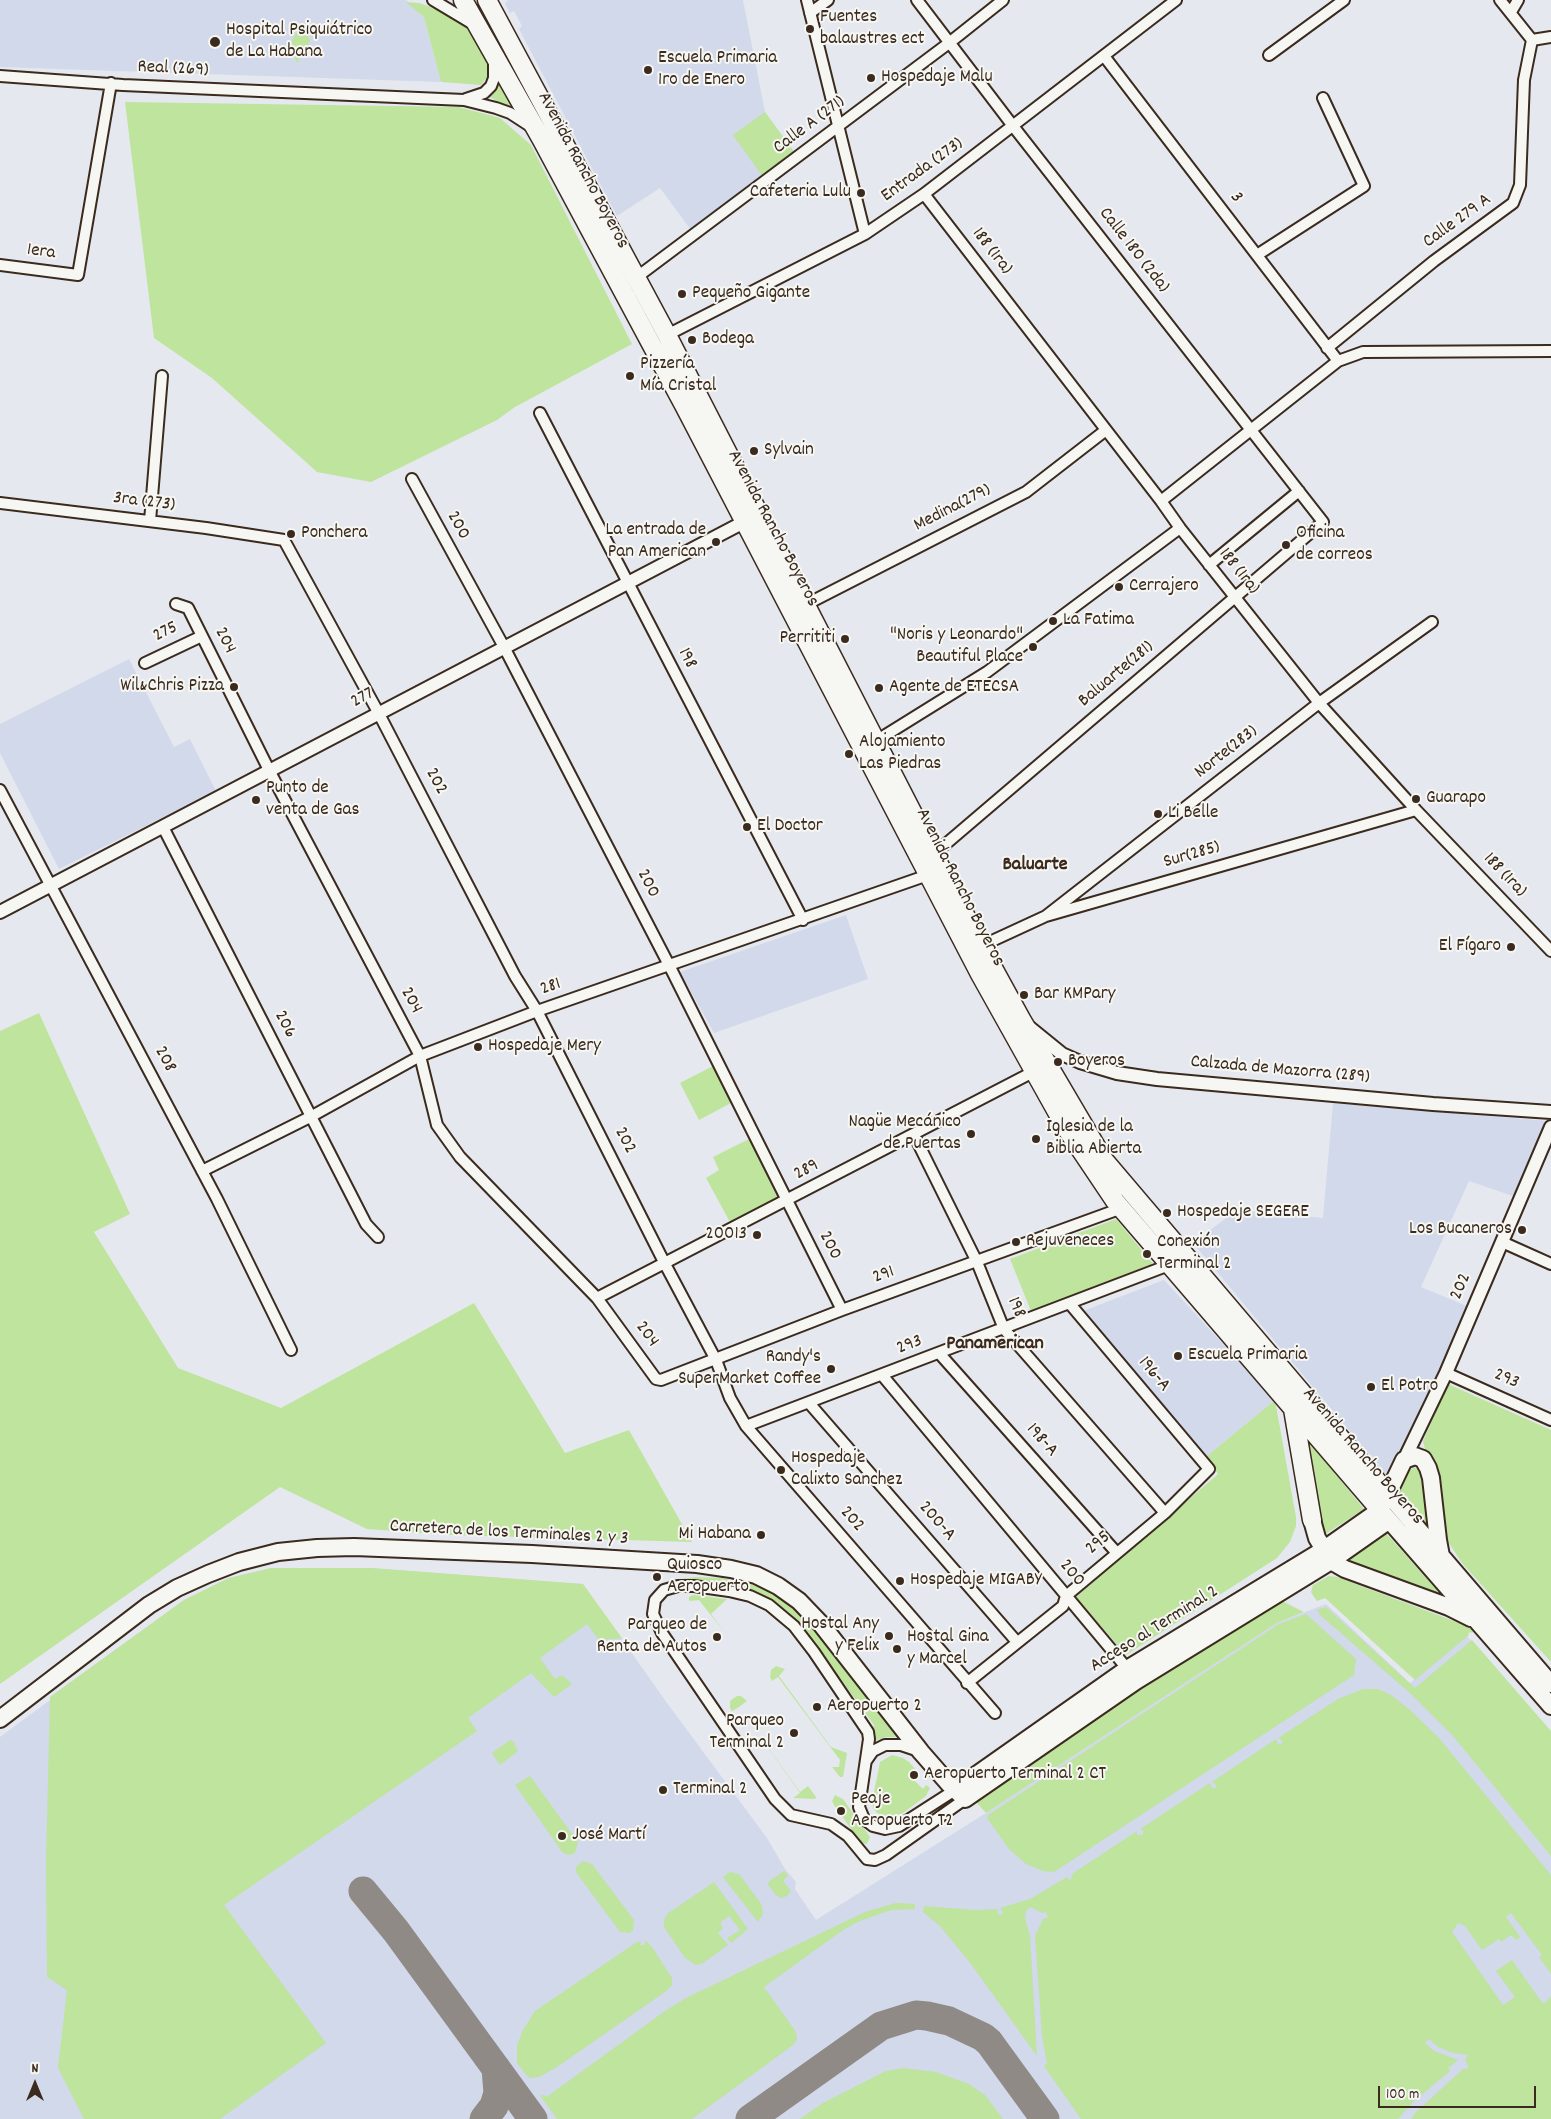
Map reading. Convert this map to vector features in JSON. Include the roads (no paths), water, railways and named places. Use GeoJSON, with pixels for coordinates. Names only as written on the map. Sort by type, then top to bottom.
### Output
{"type":"FeatureCollection","features":[{"type":"Feature","properties":{"kind":"highway","name":"Avenida Rancho Boyeros"},"geometry":{"type":"LineString","coordinates":[[464,0],[542,140],[928,876],[1033,1072],[1093,1171],[1169,1264],[1384,1516]]}},
{"type":"Feature","properties":{"kind":"highway","name":"Avenida Rancho Boyeros"},"geometry":{"type":"LineString","coordinates":[[487,0],[667,335],[807,604],[981,946],[1021,1019],[1104,1160],[1388,1494]]}},
{"type":"Feature","properties":{"kind":"highway"},"geometry":{"type":"LineString","coordinates":[[1292,1408],[1312,1520]]}},
{"type":"Feature","properties":{"kind":"main road"},"geometry":{"type":"LineString","coordinates":[[1384,1516],[1388,1494],[1412,1459],[1426,1464],[1432,1478],[1438,1540],[1442,1558]]}},
{"type":"Feature","properties":{"kind":"main road","name":"Avenida Rancho Boyeros"},"geometry":{"type":"LineString","coordinates":[[1388,1494],[1551,1684]]}},
{"type":"Feature","properties":{"kind":"main road","name":"Avenida Rancho Boyeros"},"geometry":{"type":"LineString","coordinates":[[1384,1516],[1551,1706]]}},
{"type":"Feature","properties":{"kind":"main road","name":"Acceso al Terminal 2"},"geometry":{"type":"LineString","coordinates":[[1132,1675],[1327,1555],[1384,1516]]}},
{"type":"Feature","properties":{"kind":"main road"},"geometry":{"type":"LineString","coordinates":[[1312,1520],[1327,1555],[1345,1569],[1449,1607],[1481,1625]]}},
{"type":"Feature","properties":{"kind":"main road"},"geometry":{"type":"LineString","coordinates":[[1300,1564],[1308,1544],[1312,1520]]}},
{"type":"Feature","properties":{"kind":"main road","name":"Carretera de los Terminales 2 y 3"},"geometry":{"type":"LineString","coordinates":[[0,1719],[149,1605],[177,1588],[239,1562],[278,1552],[354,1547],[697,1564],[731,1569],[756,1576],[778,1586],[799,1602],[821,1624],[921,1752],[960,1794]]}},
{"type":"Feature","properties":{"kind":"main road","name":"Acceso al Terminal 2"},"geometry":{"type":"LineString","coordinates":[[960,1794],[1132,1675],[1300,1564],[1327,1555]]}},
{"type":"Feature","properties":{"kind":"street"},"geometry":{"type":"LineString","coordinates":[[433,0],[459,14],[479,29]]}},
{"type":"Feature","properties":{"kind":"street"},"geometry":{"type":"LineString","coordinates":[[807,0],[865,234]]}},
{"type":"Feature","properties":{"kind":"street"},"geometry":{"type":"LineString","coordinates":[[810,13],[828,0]]}},
{"type":"Feature","properties":{"kind":"street","name":"Calle 180 (2da)"},"geometry":{"type":"LineString","coordinates":[[917,0],[1013,126],[1323,522]]}},
{"type":"Feature","properties":{"kind":"street","name":"Calle A (271)"},"geometry":{"type":"LineString","coordinates":[[637,278],[949,43],[1003,0]]}},
{"type":"Feature","properties":{"kind":"street","name":"Entrada (273)"},"geometry":{"type":"LineString","coordinates":[[667,335],[865,234],[924,194],[1176,0]]}},
{"type":"Feature","properties":{"kind":"street"},"geometry":{"type":"LineString","coordinates":[[1269,55],[1344,0]]}},
{"type":"Feature","properties":{"kind":"street"},"geometry":{"type":"LineString","coordinates":[[1500,0],[1532,40],[1551,37]]}},
{"type":"Feature","properties":{"kind":"street"},"geometry":{"type":"LineString","coordinates":[[1511,12],[1518,0]]}},
{"type":"Feature","properties":{"kind":"street","name":"Calle 279 A"},"geometry":{"type":"LineString","coordinates":[[1327,348],[1434,261],[1513,203],[1520,185],[1524,80],[1532,40]]}},
{"type":"Feature","properties":{"kind":"street","name":"Real (269)"},"geometry":{"type":"LineString","coordinates":[[464,100],[484,93],[491,86],[495,70],[491,50]]}},
{"type":"Feature","properties":{"kind":"street","name":"3"},"geometry":{"type":"LineString","coordinates":[[1104,56],[1338,361]]}},
{"type":"Feature","properties":{"kind":"street","name":"Real (269)"},"geometry":{"type":"LineString","coordinates":[[0,76],[111,84],[464,100],[482,103],[510,113],[525,122],[542,140]]}},
{"type":"Feature","properties":{"kind":"street","name":"1era"},"geometry":{"type":"LineString","coordinates":[[0,265],[78,275],[111,84]]}},
{"type":"Feature","properties":{"kind":"street"},"geometry":{"type":"LineString","coordinates":[[1256,255],[1364,186],[1323,98]]}},
{"type":"Feature","properties":{"kind":"street","name":"188 (1ra)"},"geometry":{"type":"LineString","coordinates":[[924,194],[1180,528],[1320,703],[1416,810],[1551,951]]}},
{"type":"Feature","properties":{"kind":"street"},"geometry":{"type":"LineString","coordinates":[[1161,501],[1338,361],[1362,352],[1551,351]]}},
{"type":"Feature","properties":{"kind":"street"},"geometry":{"type":"LineString","coordinates":[[150,521],[162,376]]}},
{"type":"Feature","properties":{"kind":"street","name":"198"},"geometry":{"type":"LineString","coordinates":[[540,413],[804,920]]}},
{"type":"Feature","properties":{"kind":"street","name":"Medina(279)"},"geometry":{"type":"LineString","coordinates":[[807,604],[1026,492],[1106,430]]}},
{"type":"Feature","properties":{"kind":"street","name":"200"},"geometry":{"type":"LineString","coordinates":[[412,479],[504,647],[669,965],[842,1310]]}},
{"type":"Feature","properties":{"kind":"street"},"geometry":{"type":"LineString","coordinates":[[1209,564],[1299,491]]}},
{"type":"Feature","properties":{"kind":"street","name":"3ra (273)"},"geometry":{"type":"LineString","coordinates":[[0,503],[150,521],[284,540]]}},
{"type":"Feature","properties":{"kind":"street","name":"277"},"geometry":{"type":"LineString","coordinates":[[0,912],[378,712],[744,522]]}},
{"type":"Feature","properties":{"kind":"street","name":"Baluarte(281)"},"geometry":{"type":"LineString","coordinates":[[934,854],[1323,522]]}},
{"type":"Feature","properties":{"kind":"street"},"geometry":{"type":"LineString","coordinates":[[876,741],[987,672],[1180,528]]}},
{"type":"Feature","properties":{"kind":"street","name":"202"},"geometry":{"type":"LineString","coordinates":[[284,540],[378,712],[515,976],[537,1011],[665,1264],[716,1360],[730,1398],[746,1426],[995,1713]]}},
{"type":"Feature","properties":{"kind":"street","name":"204"},"geometry":{"type":"LineString","coordinates":[[176,604],[188,608],[269,770],[420,1056],[437,1125],[460,1157],[597,1298],[659,1380]]}},
{"type":"Feature","properties":{"kind":"street","name":"Norte(283)"},"geometry":{"type":"LineString","coordinates":[[1046,916],[1320,703],[1432,622]]}},
{"type":"Feature","properties":{"kind":"street","name":"275"},"geometry":{"type":"LineString","coordinates":[[145,663],[202,636]]}},
{"type":"Feature","properties":{"kind":"street","name":"208"},"geometry":{"type":"LineString","coordinates":[[0,790],[202,1171],[291,1350]]}},
{"type":"Feature","properties":{"kind":"street","name":"Sur(285)"},"geometry":{"type":"LineString","coordinates":[[981,946],[1046,916],[1416,810]]}},
{"type":"Feature","properties":{"kind":"street","name":"206"},"geometry":{"type":"LineString","coordinates":[[162,826],[366,1224],[378,1237]]}},
{"type":"Feature","properties":{"kind":"street","name":"281"},"geometry":{"type":"LineString","coordinates":[[202,1171],[312,1116],[420,1056],[537,1011],[928,876]]}},
{"type":"Feature","properties":{"kind":"street","name":"Calzada de Mazorra (289)"},"geometry":{"type":"LineString","coordinates":[[1021,1019],[1062,1054],[1080,1062],[1117,1073],[1157,1079],[1551,1112]]}},
{"type":"Feature","properties":{"kind":"street","name":"289"},"geometry":{"type":"LineString","coordinates":[[597,1298],[1033,1072]]}},
{"type":"Feature","properties":{"kind":"street","name":"202"},"geometry":{"type":"LineString","coordinates":[[1412,1459],[1417,1433],[1446,1373],[1551,1127]]}},
{"type":"Feature","properties":{"kind":"street","name":"198"},"geometry":{"type":"LineString","coordinates":[[914,1135],[977,1262],[1004,1329],[1165,1513]]}},
{"type":"Feature","properties":{"kind":"street","name":"291"},"geometry":{"type":"LineString","coordinates":[[659,1380],[716,1360],[842,1310],[1122,1208]]}},
{"type":"Feature","properties":{"kind":"street"},"geometry":{"type":"LineString","coordinates":[[1502,1242],[1551,1264]]}},
{"type":"Feature","properties":{"kind":"street","name":"293"},"geometry":{"type":"LineString","coordinates":[[746,1426],[1070,1304],[1169,1264]]}},
{"type":"Feature","properties":{"kind":"street","name":"196-A"},"geometry":{"type":"LineString","coordinates":[[1070,1304],[1209,1469]]}},
{"type":"Feature","properties":{"kind":"street","name":"198-A"},"geometry":{"type":"LineString","coordinates":[[939,1353],[1116,1552]]}},
{"type":"Feature","properties":{"kind":"street","name":"293"},"geometry":{"type":"LineString","coordinates":[[1446,1373],[1551,1420]]}},
{"type":"Feature","properties":{"kind":"street","name":"200"},"geometry":{"type":"LineString","coordinates":[[882,1375],[1132,1675]]}},
{"type":"Feature","properties":{"kind":"street","name":"200-A"},"geometry":{"type":"LineString","coordinates":[[809,1403],[1017,1642]]}},
{"type":"Feature","properties":{"kind":"street","name":"295"},"geometry":{"type":"LineString","coordinates":[[967,1683],[1063,1606],[1066,1596],[1116,1552],[1165,1513],[1209,1469]]}},
{"type":"Feature","properties":{"kind":"street"},"geometry":{"type":"LineString","coordinates":[[678,1586],[706,1587],[750,1596],[769,1605],[794,1626],[814,1652],[868,1732],[860,1811],[867,1823],[876,1828],[888,1829],[899,1826],[960,1794],[886,1855],[875,1860],[867,1858],[848,1836],[831,1824],[791,1815],[775,1799],[662,1633],[656,1622],[653,1610],[657,1596],[666,1589],[678,1586]]}},
{"type":"Feature","properties":{"kind":"street"},"geometry":{"type":"LineString","coordinates":[[865,1764],[871,1753],[885,1745],[901,1745],[921,1752]]}},
{"type":"Feature","properties":{"kind":"place","name":"Fuentes balaustres ect"},"geometry":{"type":"Point","coordinates":[810,29]}},
{"type":"Feature","properties":{"kind":"place","name":"Hospital Psiquiátrico de La Habana"},"geometry":{"type":"Point","coordinates":[215,42]}},
{"type":"Feature","properties":{"kind":"place","name":"Escuela Primaria 1ro de Enero"},"geometry":{"type":"Point","coordinates":[648,70]}},
{"type":"Feature","properties":{"kind":"place","name":"Hospedaje Malu"},"geometry":{"type":"Point","coordinates":[871,78]}},
{"type":"Feature","properties":{"kind":"place","name":"Cafeteria Lulu"},"geometry":{"type":"Point","coordinates":[861,193]}},
{"type":"Feature","properties":{"kind":"place","name":"Pequeño Gigante"},"geometry":{"type":"Point","coordinates":[682,294]}},
{"type":"Feature","properties":{"kind":"place","name":"Bodega"},"geometry":{"type":"Point","coordinates":[692,340]}},
{"type":"Feature","properties":{"kind":"place","name":"Pizzería Mía Cristal"},"geometry":{"type":"Point","coordinates":[630,376]}},
{"type":"Feature","properties":{"kind":"place","name":"Sylvain"},"geometry":{"type":"Point","coordinates":[754,451]}},
{"type":"Feature","properties":{"kind":"place","name":"Ponchera"},"geometry":{"type":"Point","coordinates":[291,534]}},
{"type":"Feature","properties":{"kind":"place","name":"La entrada de Pan American"},"geometry":{"type":"Point","coordinates":[716,542]}},
{"type":"Feature","properties":{"kind":"place","name":"Oficina de correos"},"geometry":{"type":"Point","coordinates":[1286,545]}},
{"type":"Feature","properties":{"kind":"place","name":"Cerrajero"},"geometry":{"type":"Point","coordinates":[1119,587]}},
{"type":"Feature","properties":{"kind":"place","name":"La Fatima"},"geometry":{"type":"Point","coordinates":[1053,621]}},
{"type":"Feature","properties":{"kind":"place","name":"Perrititi"},"geometry":{"type":"Point","coordinates":[845,639]}},
{"type":"Feature","properties":{"kind":"place","name":"\"Noris y Leonardo\" Beautiful Place"},"geometry":{"type":"Point","coordinates":[1033,647]}},
{"type":"Feature","properties":{"kind":"place","name":"Wil&Chris Pizza"},"geometry":{"type":"Point","coordinates":[234,687]}},
{"type":"Feature","properties":{"kind":"place","name":"Agente de ETECSA"},"geometry":{"type":"Point","coordinates":[879,688]}},
{"type":"Feature","properties":{"kind":"place","name":"Alojamiento Las Piedras"},"geometry":{"type":"Point","coordinates":[849,754]}},
{"type":"Feature","properties":{"kind":"place","name":"Guarapo"},"geometry":{"type":"Point","coordinates":[1416,799]}},
{"type":"Feature","properties":{"kind":"place","name":"Punto de venta de Gas"},"geometry":{"type":"Point","coordinates":[256,800]}},
{"type":"Feature","properties":{"kind":"place","name":"Li Belle"},"geometry":{"type":"Point","coordinates":[1158,814]}},
{"type":"Feature","properties":{"kind":"place","name":"El Doctor"},"geometry":{"type":"Point","coordinates":[747,827]}},
{"type":"Feature","properties":{"kind":"place","name":"El Fígaro"},"geometry":{"type":"Point","coordinates":[1511,947]}},
{"type":"Feature","properties":{"kind":"place","name":"Bar KMPary"},"geometry":{"type":"Point","coordinates":[1024,995]}},
{"type":"Feature","properties":{"kind":"place","name":"Hospedaje Mery"},"geometry":{"type":"Point","coordinates":[478,1047]}},
{"type":"Feature","properties":{"kind":"place","name":"Boyeros"},"geometry":{"type":"Point","coordinates":[1058,1062]}},
{"type":"Feature","properties":{"kind":"place","name":"Nagüe Mecánico de Puertas"},"geometry":{"type":"Point","coordinates":[971,1134]}},
{"type":"Feature","properties":{"kind":"place","name":"Iglesia de la Biblia Abierta"},"geometry":{"type":"Point","coordinates":[1036,1139]}},
{"type":"Feature","properties":{"kind":"place","name":"Hospedaje SEGERE"},"geometry":{"type":"Point","coordinates":[1167,1213]}},
{"type":"Feature","properties":{"kind":"place","name":"Los Bucaneros"},"geometry":{"type":"Point","coordinates":[1522,1230]}},
{"type":"Feature","properties":{"kind":"place","name":"20013"},"geometry":{"type":"Point","coordinates":[757,1235]}},
{"type":"Feature","properties":{"kind":"place","name":"Rejuveneces"},"geometry":{"type":"Point","coordinates":[1016,1242]}},
{"type":"Feature","properties":{"kind":"place","name":"Conexión Terminal 2"},"geometry":{"type":"Point","coordinates":[1147,1254]}},
{"type":"Feature","properties":{"kind":"place","name":"Escuela Primaria"},"geometry":{"type":"Point","coordinates":[1178,1356]}},
{"type":"Feature","properties":{"kind":"place","name":"Randy's SuperMarket Coffee"},"geometry":{"type":"Point","coordinates":[831,1369]}},
{"type":"Feature","properties":{"kind":"place","name":"El Potro"},"geometry":{"type":"Point","coordinates":[1371,1387]}},
{"type":"Feature","properties":{"kind":"place","name":"Hospedaje Calixto Sanchez"},"geometry":{"type":"Point","coordinates":[781,1470]}},
{"type":"Feature","properties":{"kind":"place","name":"Mi Habana"},"geometry":{"type":"Point","coordinates":[761,1535]}},
{"type":"Feature","properties":{"kind":"place","name":"Quiosco Aeropuerto"},"geometry":{"type":"Point","coordinates":[657,1577]}},
{"type":"Feature","properties":{"kind":"place","name":"Hospedaje MIGABY"},"geometry":{"type":"Point","coordinates":[900,1581]}},
{"type":"Feature","properties":{"kind":"place","name":"Hostal Any y Felix"},"geometry":{"type":"Point","coordinates":[889,1636]}},
{"type":"Feature","properties":{"kind":"place","name":"Parqueo de Renta de Autos"},"geometry":{"type":"Point","coordinates":[717,1637]}},
{"type":"Feature","properties":{"kind":"place","name":"Hostal Gina y Marcel"},"geometry":{"type":"Point","coordinates":[897,1649]}},
{"type":"Feature","properties":{"kind":"place","name":"Aeropuerto 2"},"geometry":{"type":"Point","coordinates":[817,1707]}},
{"type":"Feature","properties":{"kind":"place","name":"Parqueo Terminal 2"},"geometry":{"type":"Point","coordinates":[794,1733]}},
{"type":"Feature","properties":{"kind":"place","name":"Aeropuerto Terminal 2 CT"},"geometry":{"type":"Point","coordinates":[914,1775]}},
{"type":"Feature","properties":{"kind":"place","name":"Terminal 2"},"geometry":{"type":"Point","coordinates":[663,1790]}},
{"type":"Feature","properties":{"kind":"place","name":"Peaje Aeropuerto T2"},"geometry":{"type":"Point","coordinates":[841,1811]}},
{"type":"Feature","properties":{"kind":"place","name":"José Martí"},"geometry":{"type":"Point","coordinates":[562,1836]}},
{"type":"Feature","properties":{"kind":"district","name":"Baluarte"},"geometry":{"type":"Point","coordinates":[1035,866]}},
{"type":"Feature","properties":{"kind":"district","name":"Panamerican"},"geometry":{"type":"Point","coordinates":[995,1345]}}]}
